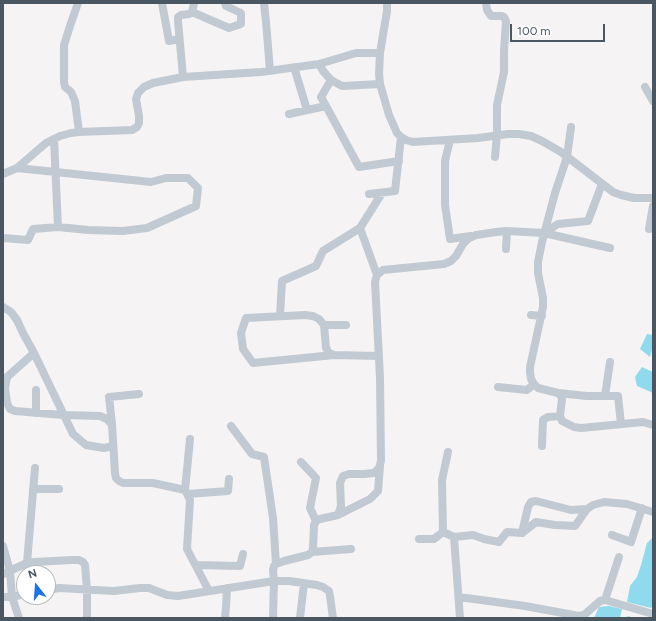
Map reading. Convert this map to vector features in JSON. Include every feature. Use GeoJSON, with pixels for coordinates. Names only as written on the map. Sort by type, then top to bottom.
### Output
{"type":"FeatureCollection","features":[{"type":"Feature","properties":{"kind":"street"},"geometry":{"type":"LineString","coordinates":[[78,3],[64,45],[64,82],[65,87],[71,92],[75,101],[79,132]]}},
{"type":"Feature","properties":{"kind":"street"},"geometry":{"type":"LineString","coordinates":[[162,3],[169,41],[180,39]]}},
{"type":"Feature","properties":{"kind":"street"},"geometry":{"type":"LineString","coordinates":[[192,12],[194,3]]}},
{"type":"Feature","properties":{"kind":"street"},"geometry":{"type":"LineString","coordinates":[[183,78],[178,17],[192,12],[229,28],[241,24],[241,13],[226,6],[225,3]]}},
{"type":"Feature","properties":{"kind":"street"},"geometry":{"type":"LineString","coordinates":[[264,3],[270,71]]}},
{"type":"Feature","properties":{"kind":"street"},"geometry":{"type":"LineString","coordinates":[[387,3],[378,74],[389,115],[397,133],[401,137],[413,142],[519,134],[531,136],[556,148],[613,192],[634,198],[653,198]]}},
{"type":"Feature","properties":{"kind":"street"},"geometry":{"type":"LineString","coordinates":[[486,3],[487,10],[492,16],[502,16],[506,21],[503,79],[497,105],[495,157]]}},
{"type":"Feature","properties":{"kind":"street"},"geometry":{"type":"LineString","coordinates":[[3,174],[17,168],[46,143],[71,133],[132,130],[137,128],[139,123],[136,99],[138,93],[144,87],[153,83],[183,78],[270,71],[319,64],[356,53],[380,53]]}},
{"type":"Feature","properties":{"kind":"street"},"geometry":{"type":"LineString","coordinates":[[319,64],[331,80],[342,86],[380,84]]}},
{"type":"Feature","properties":{"kind":"street"},"geometry":{"type":"LineString","coordinates":[[294,67],[307,110]]}},
{"type":"Feature","properties":{"kind":"street"},"geometry":{"type":"LineString","coordinates":[[331,80],[321,97],[359,167],[399,161]]}},
{"type":"Feature","properties":{"kind":"street"},"geometry":{"type":"LineString","coordinates":[[645,87],[653,101]]}},
{"type":"Feature","properties":{"kind":"street"},"geometry":{"type":"LineString","coordinates":[[289,114],[326,106]]}},
{"type":"Feature","properties":{"kind":"street"},"geometry":{"type":"LineString","coordinates":[[571,128],[568,157],[555,193],[538,262],[543,308],[530,372],[534,384],[538,388],[558,393],[618,396],[621,424]]}},
{"type":"Feature","properties":{"kind":"street"},"geometry":{"type":"LineString","coordinates":[[369,194],[395,191],[401,137]]}},
{"type":"Feature","properties":{"kind":"street"},"geometry":{"type":"LineString","coordinates":[[54,139],[58,227]]}},
{"type":"Feature","properties":{"kind":"street"},"geometry":{"type":"LineString","coordinates":[[450,140],[445,161],[445,205],[450,239],[507,231],[544,233],[610,248]]}},
{"type":"Feature","properties":{"kind":"street"},"geometry":{"type":"LineString","coordinates":[[3,238],[28,240],[33,228],[58,227],[123,231],[147,228],[196,206],[198,188],[188,178],[166,178],[151,182],[17,168]]}},
{"type":"Feature","properties":{"kind":"street"},"geometry":{"type":"LineString","coordinates":[[544,233],[558,224],[588,221],[602,184]]}},
{"type":"Feature","properties":{"kind":"street"},"geometry":{"type":"LineString","coordinates":[[280,316],[282,282],[316,266],[323,251],[360,228],[382,193]]}},
{"type":"Feature","properties":{"kind":"street"},"geometry":{"type":"LineString","coordinates":[[649,229],[653,206]]}},
{"type":"Feature","properties":{"kind":"street"},"geometry":{"type":"LineString","coordinates":[[360,228],[378,275]]}},
{"type":"Feature","properties":{"kind":"street"},"geometry":{"type":"LineString","coordinates":[[506,249],[507,231]]}},
{"type":"Feature","properties":{"kind":"street"},"geometry":{"type":"LineString","coordinates":[[316,521],[338,515],[370,499],[378,491],[381,461],[380,378],[375,282],[378,275],[383,270],[444,264],[451,261],[456,256],[463,244],[469,238],[476,236]]}},
{"type":"Feature","properties":{"kind":"street"},"geometry":{"type":"LineString","coordinates":[[3,307],[11,312],[16,320],[34,353],[73,434],[86,445],[104,448],[113,446]]}},
{"type":"Feature","properties":{"kind":"street"},"geometry":{"type":"LineString","coordinates":[[334,355],[329,353],[326,348],[324,325],[319,319],[313,316],[305,315],[246,318],[241,333],[243,349],[253,363],[334,355],[379,356]]}},
{"type":"Feature","properties":{"kind":"street"},"geometry":{"type":"LineString","coordinates":[[531,315],[542,316]]}},
{"type":"Feature","properties":{"kind":"street"},"geometry":{"type":"LineString","coordinates":[[324,325],[346,325]]}},
{"type":"Feature","properties":{"kind":"street"},"geometry":{"type":"LineString","coordinates":[[34,353],[7,377],[4,386],[10,409],[15,411],[100,416],[107,419],[112,425]]}},
{"type":"Feature","properties":{"kind":"street"},"geometry":{"type":"LineString","coordinates":[[605,396],[610,362]]}},
{"type":"Feature","properties":{"kind":"street"},"geometry":{"type":"LineString","coordinates":[[498,387],[527,390],[534,384]]}},
{"type":"Feature","properties":{"kind":"street"},"geometry":{"type":"LineString","coordinates":[[36,390],[36,412]]}},
{"type":"Feature","properties":{"kind":"street"},"geometry":{"type":"LineString","coordinates":[[558,393],[562,399],[560,408],[560,416],[562,421],[574,427],[581,428],[643,422],[653,425]]}},
{"type":"Feature","properties":{"kind":"street"},"geometry":{"type":"LineString","coordinates":[[139,394],[109,397],[115,473],[116,478],[119,481],[123,483],[153,482],[186,492],[228,491],[229,479]]}},
{"type":"Feature","properties":{"kind":"street"},"geometry":{"type":"LineString","coordinates":[[542,446],[543,420],[548,417],[560,416]]}},
{"type":"Feature","properties":{"kind":"street"},"geometry":{"type":"LineString","coordinates":[[231,426],[252,454],[264,457],[273,518],[276,564],[273,570],[273,618]]}},
{"type":"Feature","properties":{"kind":"street"},"geometry":{"type":"LineString","coordinates":[[190,439],[186,492],[190,500],[187,549],[209,591]]}},
{"type":"Feature","properties":{"kind":"street"},"geometry":{"type":"LineString","coordinates":[[443,532],[442,480],[448,452]]}},
{"type":"Feature","properties":{"kind":"street"},"geometry":{"type":"LineString","coordinates":[[338,515],[341,506],[340,483],[343,476],[349,474],[374,473],[379,468],[381,461]]}},
{"type":"Feature","properties":{"kind":"street"},"geometry":{"type":"LineString","coordinates":[[301,462],[316,478],[310,508],[316,521],[314,525],[312,552]]}},
{"type":"Feature","properties":{"kind":"street"},"geometry":{"type":"LineString","coordinates":[[27,563],[35,468]]}},
{"type":"Feature","properties":{"kind":"street"},"geometry":{"type":"LineString","coordinates":[[33,489],[59,489]]}},
{"type":"Feature","properties":{"kind":"street"},"geometry":{"type":"LineString","coordinates":[[522,533],[528,507],[531,502],[536,501],[571,510],[587,509]]}},
{"type":"Feature","properties":{"kind":"street"},"geometry":{"type":"LineString","coordinates":[[443,532],[454,537],[473,535],[499,542],[507,532],[522,533],[536,522],[575,526],[587,509],[593,505],[604,502],[627,504],[653,512]]}},
{"type":"Feature","properties":{"kind":"street"},"geometry":{"type":"LineString","coordinates":[[612,535],[631,542],[642,508]]}},
{"type":"Feature","properties":{"kind":"street"},"geometry":{"type":"LineString","coordinates":[[419,539],[434,539],[443,532]]}},
{"type":"Feature","properties":{"kind":"street"},"geometry":{"type":"LineString","coordinates":[[454,537],[460,618]]}},
{"type":"Feature","properties":{"kind":"street"},"geometry":{"type":"LineString","coordinates":[[3,546],[7,597],[19,618]]}},
{"type":"Feature","properties":{"kind":"street"},"geometry":{"type":"LineString","coordinates":[[276,564],[308,555],[312,552],[351,549]]}},
{"type":"Feature","properties":{"kind":"street"},"geometry":{"type":"LineString","coordinates":[[196,565],[240,566],[243,554]]}},
{"type":"Feature","properties":{"kind":"street"},"geometry":{"type":"LineString","coordinates":[[605,600],[619,557]]}},
{"type":"Feature","properties":{"kind":"street"},"geometry":{"type":"LineString","coordinates":[[6,572],[27,563],[42,560],[79,560],[83,562],[85,566],[88,589],[87,618]]}},
{"type":"Feature","properties":{"kind":"street"},"geometry":{"type":"LineString","coordinates":[[56,589],[114,591],[149,588],[167,595],[178,596],[274,581],[289,581],[317,585],[328,591],[333,618]]}},
{"type":"Feature","properties":{"kind":"street"},"geometry":{"type":"LineString","coordinates":[[300,618],[304,583]]}},
{"type":"Feature","properties":{"kind":"street"},"geometry":{"type":"LineString","coordinates":[[225,618],[227,588]]}},
{"type":"Feature","properties":{"kind":"street"},"geometry":{"type":"LineString","coordinates":[[459,597],[525,606],[579,616],[583,616],[600,601],[605,600],[653,614]]}},
{"type":"Feature","properties":{"kind":"water"},"geometry":{"type":"Polygon","coordinates":[[[647,334],[653,335],[653,346],[650,357],[640,349],[647,334]]]}},
{"type":"Feature","properties":{"kind":"water"},"geometry":{"type":"Polygon","coordinates":[[[642,367],[653,372],[653,393],[637,386],[635,377],[642,367]]]}},
{"type":"Feature","properties":{"kind":"water"},"geometry":{"type":"Polygon","coordinates":[[[653,537],[653,605],[651,608],[627,602],[630,586],[637,577],[647,543],[653,537]]]}},
{"type":"Feature","properties":{"kind":"water"},"geometry":{"type":"Polygon","coordinates":[[[609,606],[622,609],[620,618],[594,618],[599,607],[609,606]]]}}]}
